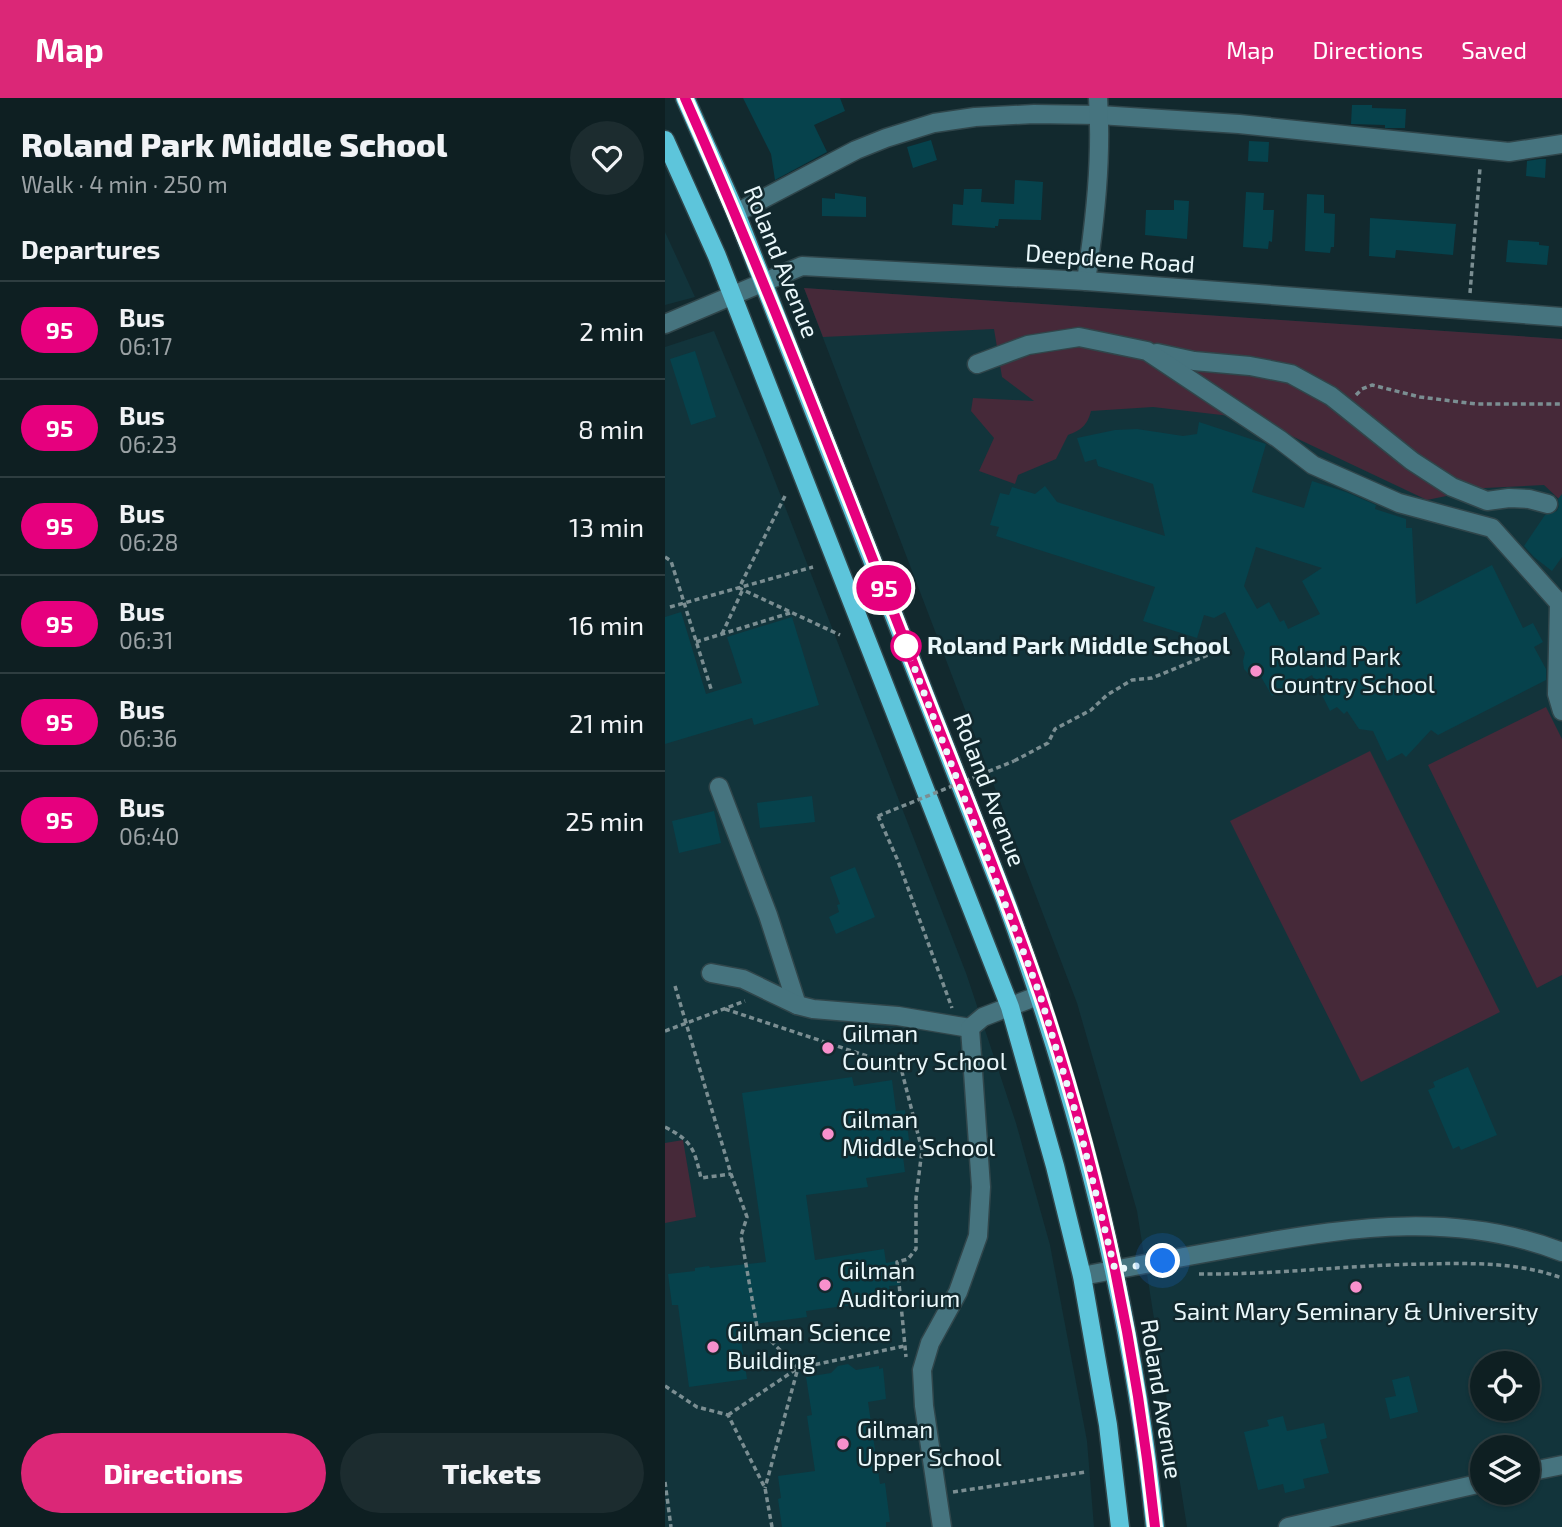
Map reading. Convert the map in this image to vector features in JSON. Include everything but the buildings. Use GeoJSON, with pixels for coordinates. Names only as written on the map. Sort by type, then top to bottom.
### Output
{"type":"FeatureCollection","features":[{"type":"Feature","properties":{"kind":"main road","name":"Roland Avenue"},"geometry":{"type":"LineString","coordinates":[[685,98],[764,283],[1040,995],[1080,1126],[1115,1270],[1136,1383],[1155,1527]]}},
{"type":"Feature","properties":{"kind":"main road"},"geometry":{"type":"LineString","coordinates":[[665,141],[699,213],[733,296],[1010,1007],[1052,1153],[1082,1276],[1108,1425],[1120,1527]]}},
{"type":"Feature","properties":{"kind":"street"},"geometry":{"type":"LineString","coordinates":[[736,214],[856,150],[934,123],[975,117],[1098,107],[1509,152],[1562,144]]}},
{"type":"Feature","properties":{"kind":"street"},"geometry":{"type":"LineString","coordinates":[[1086,281],[1097,190],[1098,107]]}},
{"type":"Feature","properties":{"kind":"street","name":"Deepdene Road"},"geometry":{"type":"LineString","coordinates":[[665,324],[802,266],[1086,281],[1562,317]]}},
{"type":"Feature","properties":{"kind":"street"},"geometry":{"type":"LineString","coordinates":[[977,364],[1028,345],[1079,337],[1194,361],[1250,366],[1291,374],[1331,396],[1412,461],[1452,487],[1487,501],[1509,498],[1548,504]]}},
{"type":"Feature","properties":{"kind":"street"},"geometry":{"type":"LineString","coordinates":[[1147,351],[1279,439],[1313,465],[1399,503],[1492,527],[1561,602],[1557,694],[1562,710]]}},
{"type":"Feature","properties":{"kind":"street"},"geometry":{"type":"LineString","coordinates":[[1483,526],[1487,501]]}},
{"type":"Feature","properties":{"kind":"street"},"geometry":{"type":"LineString","coordinates":[[719,787],[768,915],[797,1005]]}},
{"type":"Feature","properties":{"kind":"street"},"geometry":{"type":"LineString","coordinates":[[711,973],[743,979],[797,1005],[824,1011],[898,1016],[961,1026],[1040,995]]}},
{"type":"Feature","properties":{"kind":"street"},"geometry":{"type":"LineString","coordinates":[[942,1527],[924,1405],[922,1370],[930,1343],[958,1292],[978,1236],[981,1212],[980,1175],[961,1026]]}},
{"type":"Feature","properties":{"kind":"street"},"geometry":{"type":"LineString","coordinates":[[1082,1276],[1356,1228],[1461,1227],[1511,1235],[1562,1252]]}},
{"type":"Feature","properties":{"kind":"street"},"geometry":{"type":"LineString","coordinates":[[1540,1470],[1562,1465]]}},
{"type":"Feature","properties":{"kind":"street"},"geometry":{"type":"LineString","coordinates":[[1288,1527],[1470,1486]]}},
{"type":"Feature","properties":{"kind":"path"},"geometry":{"type":"LineString","coordinates":[[1470,295],[1480,169]]}},
{"type":"Feature","properties":{"kind":"path"},"geometry":{"type":"LineString","coordinates":[[1347,410],[1361,389],[1372,385],[1420,397],[1476,404],[1562,404]]}},
{"type":"Feature","properties":{"kind":"path"},"geometry":{"type":"LineString","coordinates":[[722,634],[785,496]]}},
{"type":"Feature","properties":{"kind":"path"},"geometry":{"type":"LineString","coordinates":[[665,557],[671,561],[712,692]]}},
{"type":"Feature","properties":{"kind":"path"},"geometry":{"type":"LineString","coordinates":[[670,607],[813,567]]}},
{"type":"Feature","properties":{"kind":"path"},"geometry":{"type":"LineString","coordinates":[[741,589],[840,635]]}},
{"type":"Feature","properties":{"kind":"path"},"geometry":{"type":"LineString","coordinates":[[696,642],[792,612]]}},
{"type":"Feature","properties":{"kind":"path"},"geometry":{"type":"LineString","coordinates":[[961,1026],[878,816],[1014,761],[1048,743],[1055,729],[1091,710],[1107,695],[1132,680],[1152,678],[1208,655]]}},
{"type":"Feature","properties":{"kind":"path"},"geometry":{"type":"LineString","coordinates":[[674,986],[731,1174],[747,1217],[741,1236],[757,1327],[798,1368]]}},
{"type":"Feature","properties":{"kind":"path"},"geometry":{"type":"LineString","coordinates":[[665,1031],[768,991]]}},
{"type":"Feature","properties":{"kind":"path"},"geometry":{"type":"LineString","coordinates":[[725,1009],[867,1056],[902,1072],[922,1150],[916,1198],[916,1249],[908,1259],[897,1262],[906,1358]]}},
{"type":"Feature","properties":{"kind":"path"},"geometry":{"type":"LineString","coordinates":[[665,1127],[685,1138],[691,1145],[701,1178],[731,1174]]}},
{"type":"Feature","properties":{"kind":"path"},"geometry":{"type":"LineString","coordinates":[[1196,1274],[1461,1263],[1518,1267],[1562,1278]]}},
{"type":"Feature","properties":{"kind":"path"},"geometry":{"type":"LineString","coordinates":[[665,1386],[697,1408],[728,1415],[798,1368],[905,1346]]}},
{"type":"Feature","properties":{"kind":"path"},"geometry":{"type":"LineString","coordinates":[[765,1488],[798,1368]]}},
{"type":"Feature","properties":{"kind":"path"},"geometry":{"type":"LineString","coordinates":[[728,1415],[765,1488],[772,1527]]}},
{"type":"Feature","properties":{"kind":"path"},"geometry":{"type":"LineString","coordinates":[[937,1494],[1086,1472]]}},
{"type":"Feature","properties":{"kind":"path"},"geometry":{"type":"LineString","coordinates":[[665,1482],[671,1527]]}},
{"type":"Feature","properties":{"kind":"shaded area"},"geometry":{"type":"Polygon","coordinates":[[[665,232],[695,297],[665,305],[665,232]]]}},
{"type":"Feature","properties":{"kind":"shaded area","name":"Roland Park Country School"},"geometry":{"type":"Polygon","coordinates":[[[804,288],[1562,339],[1562,1527],[1187,1527],[1137,1211],[1077,1003],[804,288]]]}},
{"type":"Feature","properties":{"kind":"shaded area"},"geometry":{"type":"Polygon","coordinates":[[[804,288],[1562,339],[1562,502],[1544,485],[1485,488],[1427,500],[1256,419],[1153,407],[1091,411],[1083,427],[1068,435],[1056,459],[1018,475],[1015,484],[979,471],[994,438],[971,411],[973,398],[1034,401],[1002,377],[994,329],[823,337],[804,288]]]}},
{"type":"Feature","properties":{"kind":"shaded area","name":"Gilman Country School"},"geometry":{"type":"Polygon","coordinates":[[[714,331],[763,450],[966,973],[1016,1123],[1050,1245],[1087,1441],[1094,1527],[665,1527],[665,347],[714,331]]]}},
{"type":"Feature","properties":{"kind":"shaded area"},"geometry":{"type":"Polygon","coordinates":[[[1546,707],[1562,739],[1562,975],[1537,988],[1428,765],[1546,707]]]}},
{"type":"Feature","properties":{"kind":"shaded area"},"geometry":{"type":"Polygon","coordinates":[[[1370,751],[1500,1012],[1361,1082],[1230,821],[1370,751]]]}},
{"type":"Feature","properties":{"kind":"shaded area"},"geometry":{"type":"Polygon","coordinates":[[[683,1140],[696,1217],[665,1223],[665,1143],[683,1140]]]}},
{"type":"Feature","properties":{"kind":"bus line","name":"95"},"geometry":{"type":"LineString","coordinates":[[685,98],[736,214],[1005,899],[1040,995],[1099,1197],[1115,1270],[1136,1383],[1155,1527]]}},
{"type":"Feature","properties":{"kind":"place","name":"Roland Park Middle School"},"geometry":{"type":"Point","coordinates":[906,646]}},
{"type":"Feature","properties":{"kind":"place","name":"Roland Park Country School"},"geometry":{"type":"Point","coordinates":[1256,671]}},
{"type":"Feature","properties":{"kind":"place","name":"Gilman Country School"},"geometry":{"type":"Point","coordinates":[828,1048]}},
{"type":"Feature","properties":{"kind":"place","name":"Gilman Middle School"},"geometry":{"type":"Point","coordinates":[828,1134]}},
{"type":"Feature","properties":{"kind":"place","name":"Gilman Auditorium"},"geometry":{"type":"Point","coordinates":[825,1285]}},
{"type":"Feature","properties":{"kind":"place","name":"Saint Mary Seminary & University"},"geometry":{"type":"Point","coordinates":[1356,1287]}},
{"type":"Feature","properties":{"kind":"place","name":"Gilman Science Building"},"geometry":{"type":"Point","coordinates":[713,1347]}},
{"type":"Feature","properties":{"kind":"place","name":"Gilman Upper School"},"geometry":{"type":"Point","coordinates":[843,1444]}},
{"type":"Feature","properties":{"kind":"route"},"geometry":{"type":"LineString","coordinates":[[906,646],[1040,995],[1099,1197],[1115,1270],[1163,1261]]}}]}
